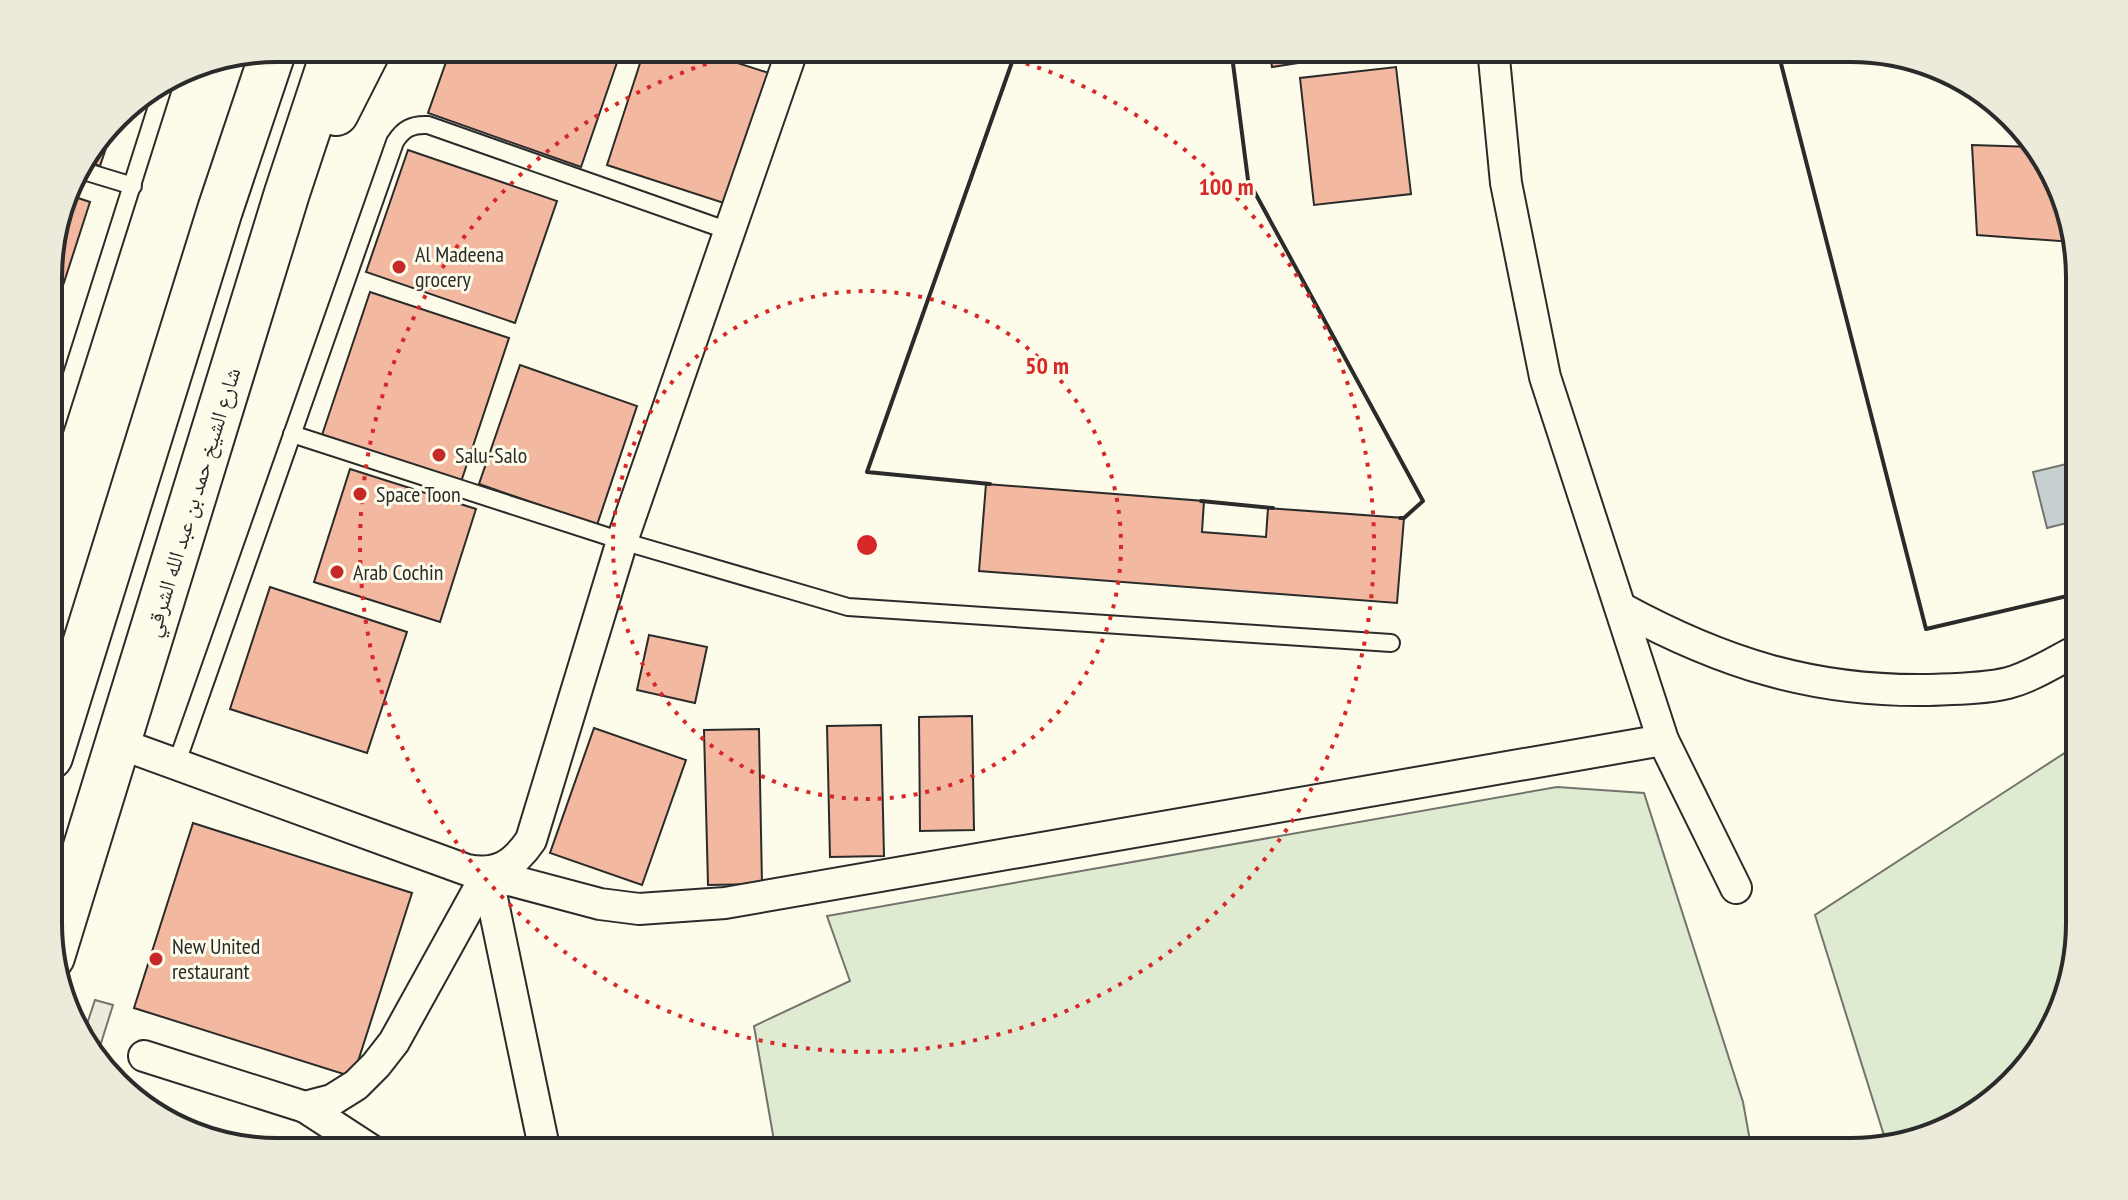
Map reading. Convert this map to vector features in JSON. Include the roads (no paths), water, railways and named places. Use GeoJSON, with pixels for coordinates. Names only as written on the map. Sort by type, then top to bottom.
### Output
{"type":"FeatureCollection","features":[{"type":"Feature","properties":{"kind":"highway"},"geometry":{"type":"LineString","coordinates":[[62,691],[270,62]]}},
{"type":"Feature","properties":{"kind":"highway","name":"شارع الشيخ حمد بن عبد الله الشرقي"},"geometry":{"type":"LineString","coordinates":[[62,924],[287,193],[330,62]]}},
{"type":"Feature","properties":{"kind":"highway"},"geometry":{"type":"LineString","coordinates":[[287,193],[326,131],[362,62]]}},
{"type":"Feature","properties":{"kind":"highway"},"geometry":{"type":"LineString","coordinates":[[220,210],[240,65]]}},
{"type":"Feature","properties":{"kind":"street"},"geometry":{"type":"LineString","coordinates":[[305,1107],[332,1100],[356,1085],[394,1042],[487,874],[519,857],[531,840],[622,541],[788,62]]}},
{"type":"Feature","properties":{"kind":"street"},"geometry":{"type":"LineString","coordinates":[[1494,62],[1506,183],[1545,377],[1663,740],[1736,888]]}},
{"type":"Feature","properties":{"kind":"street"},"geometry":{"type":"LineString","coordinates":[[1621,608],[1672,636],[1725,658],[1808,680],[1894,691],[1951,690],[2009,683],[2066,656]]}},
{"type":"Feature","properties":{"kind":"street"},"geometry":{"type":"LineString","coordinates":[[118,743],[467,870],[613,906],[669,908],[725,903],[1663,740]]}},
{"type":"Feature","properties":{"kind":"street"},"geometry":{"type":"LineString","coordinates":[[487,874],[542,1138]]}},
{"type":"Feature","properties":{"kind":"street"},"geometry":{"type":"LineString","coordinates":[[144,1056],[305,1107],[353,1138]]}},
{"type":"Feature","properties":{"kind":"lane"},"geometry":{"type":"LineString","coordinates":[[62,404],[160,97]]}},
{"type":"Feature","properties":{"kind":"lane"},"geometry":{"type":"LineString","coordinates":[[176,765],[395,142],[401,133],[410,127],[428,125],[729,231]]}},
{"type":"Feature","properties":{"kind":"lane"},"geometry":{"type":"LineString","coordinates":[[90,173],[133,186]]}},
{"type":"Feature","properties":{"kind":"lane"},"geometry":{"type":"LineString","coordinates":[[292,434],[622,541],[848,607],[1391,643]]}},
{"type":"Feature","properties":{"kind":"place","name":"Al Madeena grocery"},"geometry":{"type":"Point","coordinates":[399,267]}},
{"type":"Feature","properties":{"kind":"place","name":"Salu-Salo"},"geometry":{"type":"Point","coordinates":[439,455]}},
{"type":"Feature","properties":{"kind":"place","name":"Space Toon"},"geometry":{"type":"Point","coordinates":[360,494]}},
{"type":"Feature","properties":{"kind":"place","name":"Arab Cochin"},"geometry":{"type":"Point","coordinates":[337,572]}},
{"type":"Feature","properties":{"kind":"place","name":"New United restaurant"},"geometry":{"type":"Point","coordinates":[156,959]}}]}
